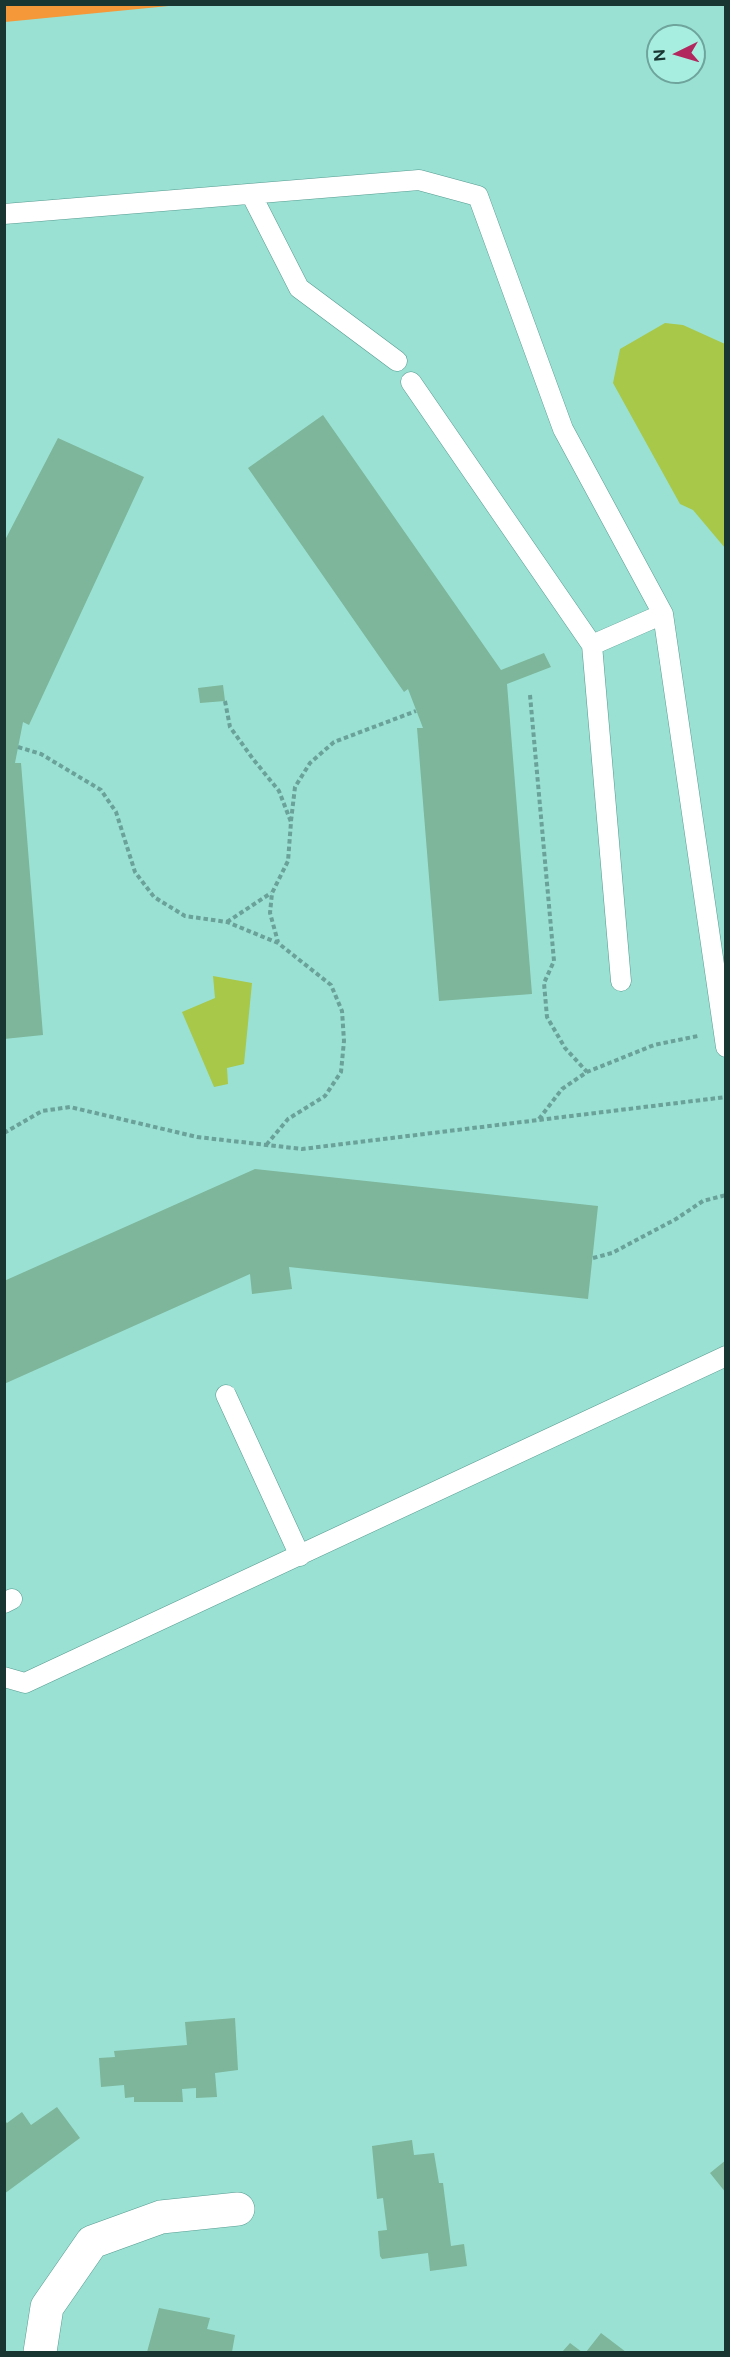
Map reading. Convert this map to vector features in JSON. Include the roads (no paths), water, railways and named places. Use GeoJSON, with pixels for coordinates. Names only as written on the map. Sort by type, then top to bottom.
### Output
{"type":"FeatureCollection","features":[{"type":"Feature","properties":{"kind":"street"},"geometry":{"type":"LineString","coordinates":[[40,2352],[47,2307],[92,2242],[161,2217],[238,2209]]}},
{"type":"Feature","properties":{"kind":"lane"},"geometry":{"type":"LineString","coordinates":[[4,214],[419,180],[478,196],[563,429],[663,614],[724,1039]]}},
{"type":"Feature","properties":{"kind":"lane"},"geometry":{"type":"LineString","coordinates":[[251,194],[299,288],[397,361]]}},
{"type":"Feature","properties":{"kind":"lane"},"geometry":{"type":"LineString","coordinates":[[411,382],[592,645],[621,981]]}},
{"type":"Feature","properties":{"kind":"lane"},"geometry":{"type":"LineString","coordinates":[[592,645],[663,614]]}},
{"type":"Feature","properties":{"kind":"lane"},"geometry":{"type":"LineString","coordinates":[[4,1677],[25,1683],[726,1356]]}},
{"type":"Feature","properties":{"kind":"lane"},"geometry":{"type":"LineString","coordinates":[[226,1395],[300,1556]]}}]}
